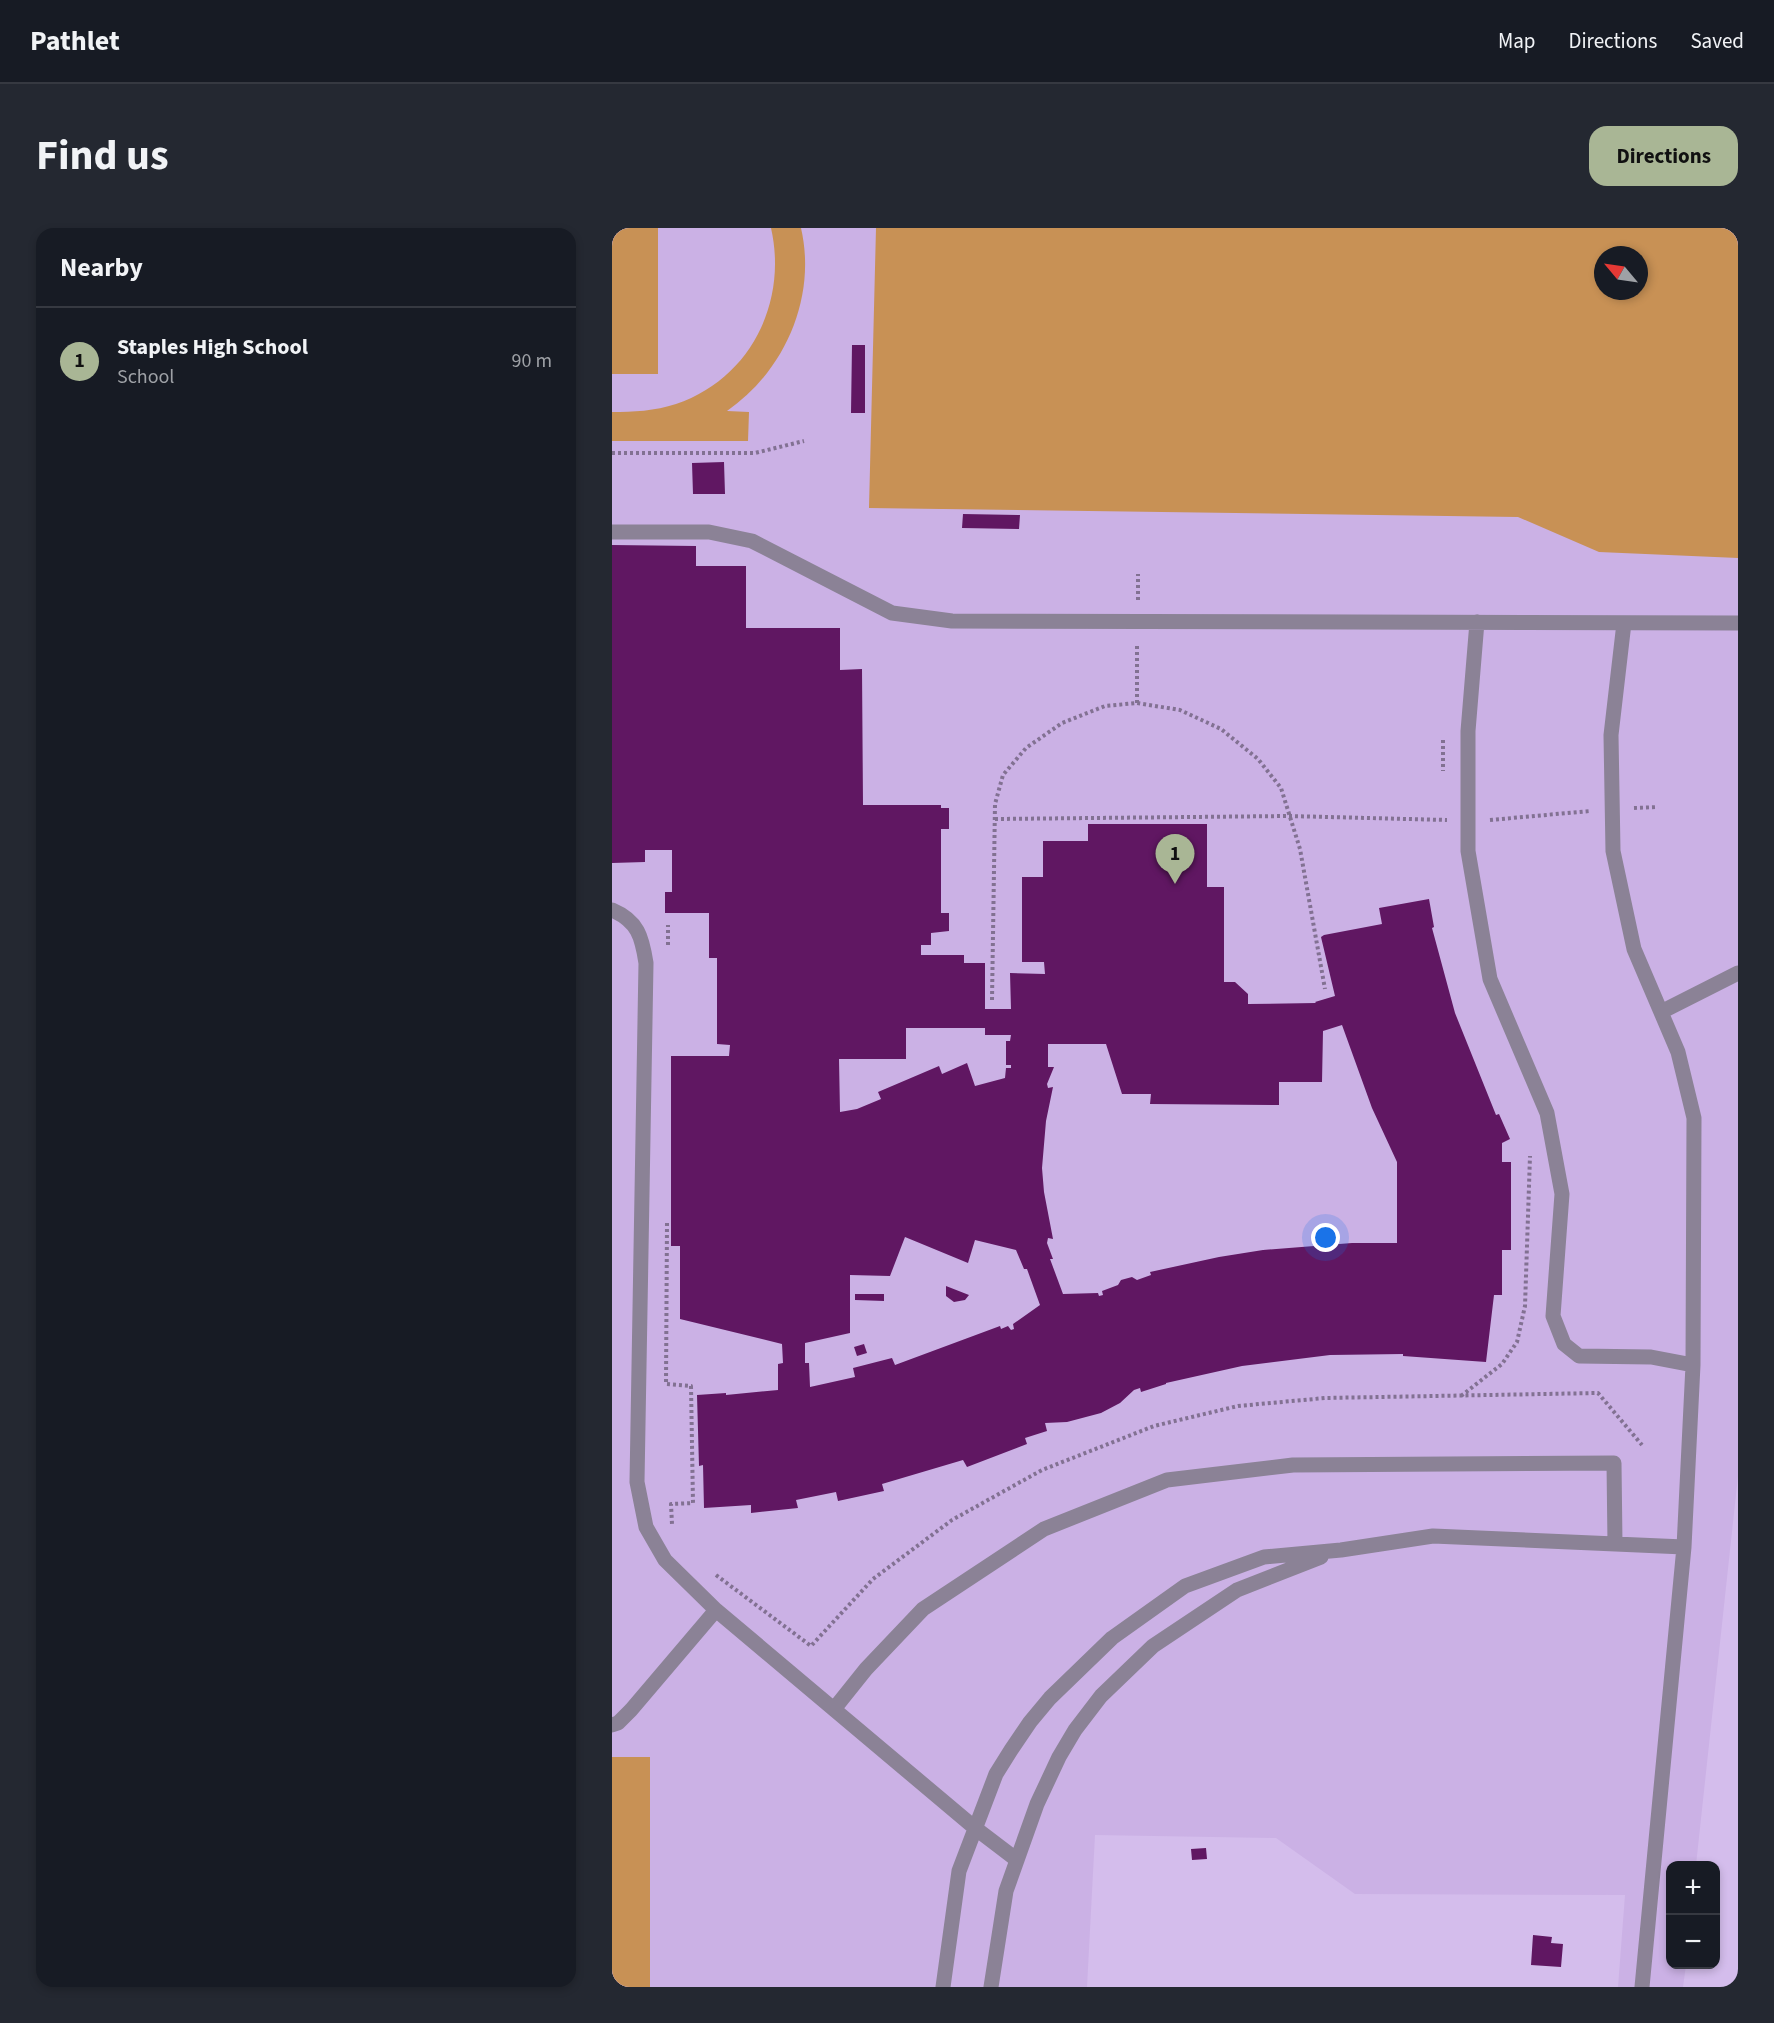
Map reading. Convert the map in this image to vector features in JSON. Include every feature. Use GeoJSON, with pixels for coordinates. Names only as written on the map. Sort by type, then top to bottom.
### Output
{"type":"FeatureCollection","features":[{"type":"Feature","properties":{"kind":"lane"},"geometry":{"type":"LineString","coordinates":[[612,532],[709,532],[752,541],[892,613],[952,621],[1738,623]]}},
{"type":"Feature","properties":{"kind":"lane"},"geometry":{"type":"LineString","coordinates":[[1477,622],[1468,731],[1468,851],[1491,979],[1547,1113],[1560,1182],[1562,1194],[1553,1316],[1564,1344],[1579,1356],[1651,1357],[1693,1365]]}},
{"type":"Feature","properties":{"kind":"lane"},"geometry":{"type":"LineString","coordinates":[[1624,623],[1611,735],[1613,851],[1634,949],[1678,1052],[1694,1118],[1693,1365],[1684,1546],[1641,1987]]}},
{"type":"Feature","properties":{"kind":"lane"},"geometry":{"type":"LineString","coordinates":[[612,910],[628,918],[634,925],[643,948],[645,963],[637,1482],[646,1527],[665,1560],[716,1610],[975,1828],[1017,1860]]}},
{"type":"Feature","properties":{"kind":"lane"},"geometry":{"type":"LineString","coordinates":[[1661,1012],[1738,973]]}},
{"type":"Feature","properties":{"kind":"lane"},"geometry":{"type":"LineString","coordinates":[[834,1709],[866,1669],[923,1609],[1044,1528],[1167,1480],[1293,1465],[1614,1463],[1615,1544]]}},
{"type":"Feature","properties":{"kind":"lane"},"geometry":{"type":"LineString","coordinates":[[944,1987],[959,1871],[996,1774],[1030,1722],[1050,1698],[1112,1638],[1185,1586],[1264,1557],[1341,1550],[1433,1536],[1684,1546]]}},
{"type":"Feature","properties":{"kind":"lane"},"geometry":{"type":"LineString","coordinates":[[991,1987],[1006,1891],[1037,1804],[1059,1757],[1088,1713],[1127,1670],[1153,1646],[1237,1590],[1341,1550]]}},
{"type":"Feature","properties":{"kind":"lane"},"geometry":{"type":"LineString","coordinates":[[612,1725],[618,1723],[631,1710],[716,1610]]}},
{"type":"Feature","properties":{"kind":"path"},"geometry":{"type":"LineString","coordinates":[[612,453],[755,453],[804,441]]}},
{"type":"Feature","properties":{"kind":"path"},"geometry":{"type":"LineString","coordinates":[[992,1000],[995,804],[1003,775],[1026,748],[1062,723],[1105,706],[1137,703],[1180,710],[1221,729],[1258,759],[1281,788],[1300,849],[1324,989]]}},
{"type":"Feature","properties":{"kind":"path"},"geometry":{"type":"LineString","coordinates":[[995,819],[1289,816],[1468,821],[1612,808],[1658,807]]}},
{"type":"Feature","properties":{"kind":"path"},"geometry":{"type":"LineString","coordinates":[[668,925],[668,948]]}},
{"type":"Feature","properties":{"kind":"path"},"geometry":{"type":"LineString","coordinates":[[667,1219],[666,1384],[691,1386],[693,1503],[671,1504],[675,1534]]}},
{"type":"Feature","properties":{"kind":"path"},"geometry":{"type":"LineString","coordinates":[[716,1575],[811,1646],[873,1579],[952,1520],[1042,1470],[1154,1426],[1238,1406],[1324,1398],[1598,1393],[1642,1445]]}},
{"type":"Feature","properties":{"kind":"shaded area"},"geometry":{"type":"Polygon","coordinates":[[[612,228],[1738,228],[1738,1476],[1696,1861],[1666,1861],[1666,1969],[1685,1969],[1683,1987],[1618,1987],[1625,1895],[1355,1894],[1276,1838],[1095,1835],[1087,1987],[612,1987],[612,228]]]}},
{"type":"Feature","properties":{"kind":"shaded area"},"geometry":{"type":"Polygon","coordinates":[[[612,228],[658,228],[658,374],[612,374],[612,228]]]}},
{"type":"Feature","properties":{"kind":"shaded area"},"geometry":{"type":"Polygon","coordinates":[[[771,228],[801,228],[805,254],[804,280],[800,306],[792,330],[780,354],[765,375],[727,411],[749,412],[748,441],[612,441],[612,412],[644,411],[676,404],[702,392],[724,376],[743,357],[758,335],[768,310],[774,284],[775,256],[771,228]]]}},
{"type":"Feature","properties":{"kind":"shaded area"},"geometry":{"type":"Polygon","coordinates":[[[876,228],[1738,228],[1738,558],[1599,552],[1518,517],[869,508],[876,228]]]}},
{"type":"Feature","properties":{"kind":"shaded area"},"geometry":{"type":"Polygon","coordinates":[[[612,1757],[650,1757],[650,1987],[612,1987],[612,1757]]]}},
{"type":"Feature","properties":{"kind":"building"},"geometry":{"type":"Polygon","coordinates":[[[852,345],[865,345],[865,413],[851,413],[852,345]]]}},
{"type":"Feature","properties":{"kind":"building"},"geometry":{"type":"Polygon","coordinates":[[[724,462],[725,494],[693,494],[692,463],[724,462]]]}},
{"type":"Feature","properties":{"kind":"building"},"geometry":{"type":"Polygon","coordinates":[[[963,514],[1020,515],[1019,529],[962,528],[963,514]]]}},
{"type":"Feature","properties":{"kind":"building"},"geometry":{"type":"Polygon","coordinates":[[[612,545],[696,546],[696,566],[746,566],[746,628],[840,628],[840,670],[862,669],[863,805],[941,805],[941,808],[949,808],[949,829],[941,829],[941,913],[949,913],[949,931],[931,933],[931,945],[921,945],[921,955],[964,955],[964,963],[985,963],[985,1009],[1011,1009],[1010,973],[1045,974],[1044,962],[1022,962],[1022,877],[1043,877],[1043,841],[1088,841],[1088,824],[1207,824],[1207,887],[1224,887],[1224,982],[1235,982],[1248,994],[1248,1004],[1316,1003],[1335,996],[1321,937],[1382,924],[1379,908],[1429,899],[1434,927],[1432,928],[1455,1013],[1496,1115],[1499,1114],[1510,1139],[1502,1143],[1502,1162],[1511,1162],[1511,1250],[1502,1250],[1502,1295],[1494,1295],[1486,1362],[1403,1356],[1403,1354],[1330,1355],[1242,1366],[1166,1383],[1141,1392],[1140,1388],[1134,1390],[1120,1403],[1101,1413],[1067,1422],[1045,1423],[1047,1431],[1025,1438],[1027,1444],[967,1467],[963,1460],[882,1484],[884,1491],[838,1501],[836,1492],[796,1500],[798,1508],[751,1513],[751,1505],[704,1508],[703,1465],[699,1466],[697,1395],[778,1390],[778,1364],[783,1363],[782,1344],[680,1319],[680,1246],[671,1246],[671,1056],[729,1056],[730,1045],[717,1044],[717,958],[709,958],[709,913],[665,913],[665,892],[672,892],[672,850],[645,850],[645,862],[612,863],[612,545]],[[1342,1025],[1323,1031],[1322,1082],[1279,1082],[1279,1105],[1150,1104],[1151,1094],[1122,1094],[1106,1044],[1048,1044],[1048,1067],[1054,1067],[1047,1084],[1048,1088],[1053,1087],[1046,1121],[1042,1168],[1053,1239],[1048,1238],[1047,1243],[1053,1259],[1050,1259],[1063,1294],[1098,1293],[1099,1296],[1103,1295],[1102,1291],[1118,1285],[1121,1280],[1132,1277],[1137,1280],[1151,1275],[1150,1272],[1263,1250],[1352,1243],[1397,1243],[1397,1162],[1372,1108],[1342,1025]],[[906,1028],[906,1059],[839,1059],[840,1112],[857,1109],[881,1099],[878,1092],[939,1066],[942,1074],[967,1063],[975,1086],[1005,1078],[1006,1068],[1011,1068],[1011,1065],[1006,1065],[1006,1041],[1010,1041],[1011,1035],[985,1035],[985,1028],[906,1028]],[[905,1237],[890,1276],[850,1275],[850,1333],[805,1343],[805,1363],[809,1363],[810,1387],[855,1377],[853,1368],[892,1358],[895,1365],[1000,1326],[1001,1329],[1008,1326],[1011,1330],[1014,1329],[1013,1324],[1040,1305],[1027,1269],[1024,1269],[1016,1250],[975,1240],[968,1263],[905,1237]]]}},
{"type":"Feature","properties":{"kind":"building"},"geometry":{"type":"Polygon","coordinates":[[[946,1286],[969,1295],[965,1300],[954,1302],[946,1296],[946,1286]]]}},
{"type":"Feature","properties":{"kind":"building"},"geometry":{"type":"Polygon","coordinates":[[[855,1294],[884,1294],[884,1301],[855,1300],[855,1294]]]}},
{"type":"Feature","properties":{"kind":"building"},"geometry":{"type":"Polygon","coordinates":[[[864,1344],[867,1353],[857,1356],[854,1347],[864,1344]]]}},
{"type":"Feature","properties":{"kind":"building"},"geometry":{"type":"Polygon","coordinates":[[[1206,1848],[1207,1859],[1192,1860],[1191,1849],[1206,1848]]]}},
{"type":"Feature","properties":{"kind":"building"},"geometry":{"type":"Polygon","coordinates":[[[1533,1935],[1552,1937],[1551,1943],[1563,1944],[1561,1967],[1531,1965],[1533,1935]]]}},
{"type":"Feature","properties":{"kind":"place","name":"Staples High School"},"geometry":{"type":"Point","coordinates":[1175,884]}}]}
